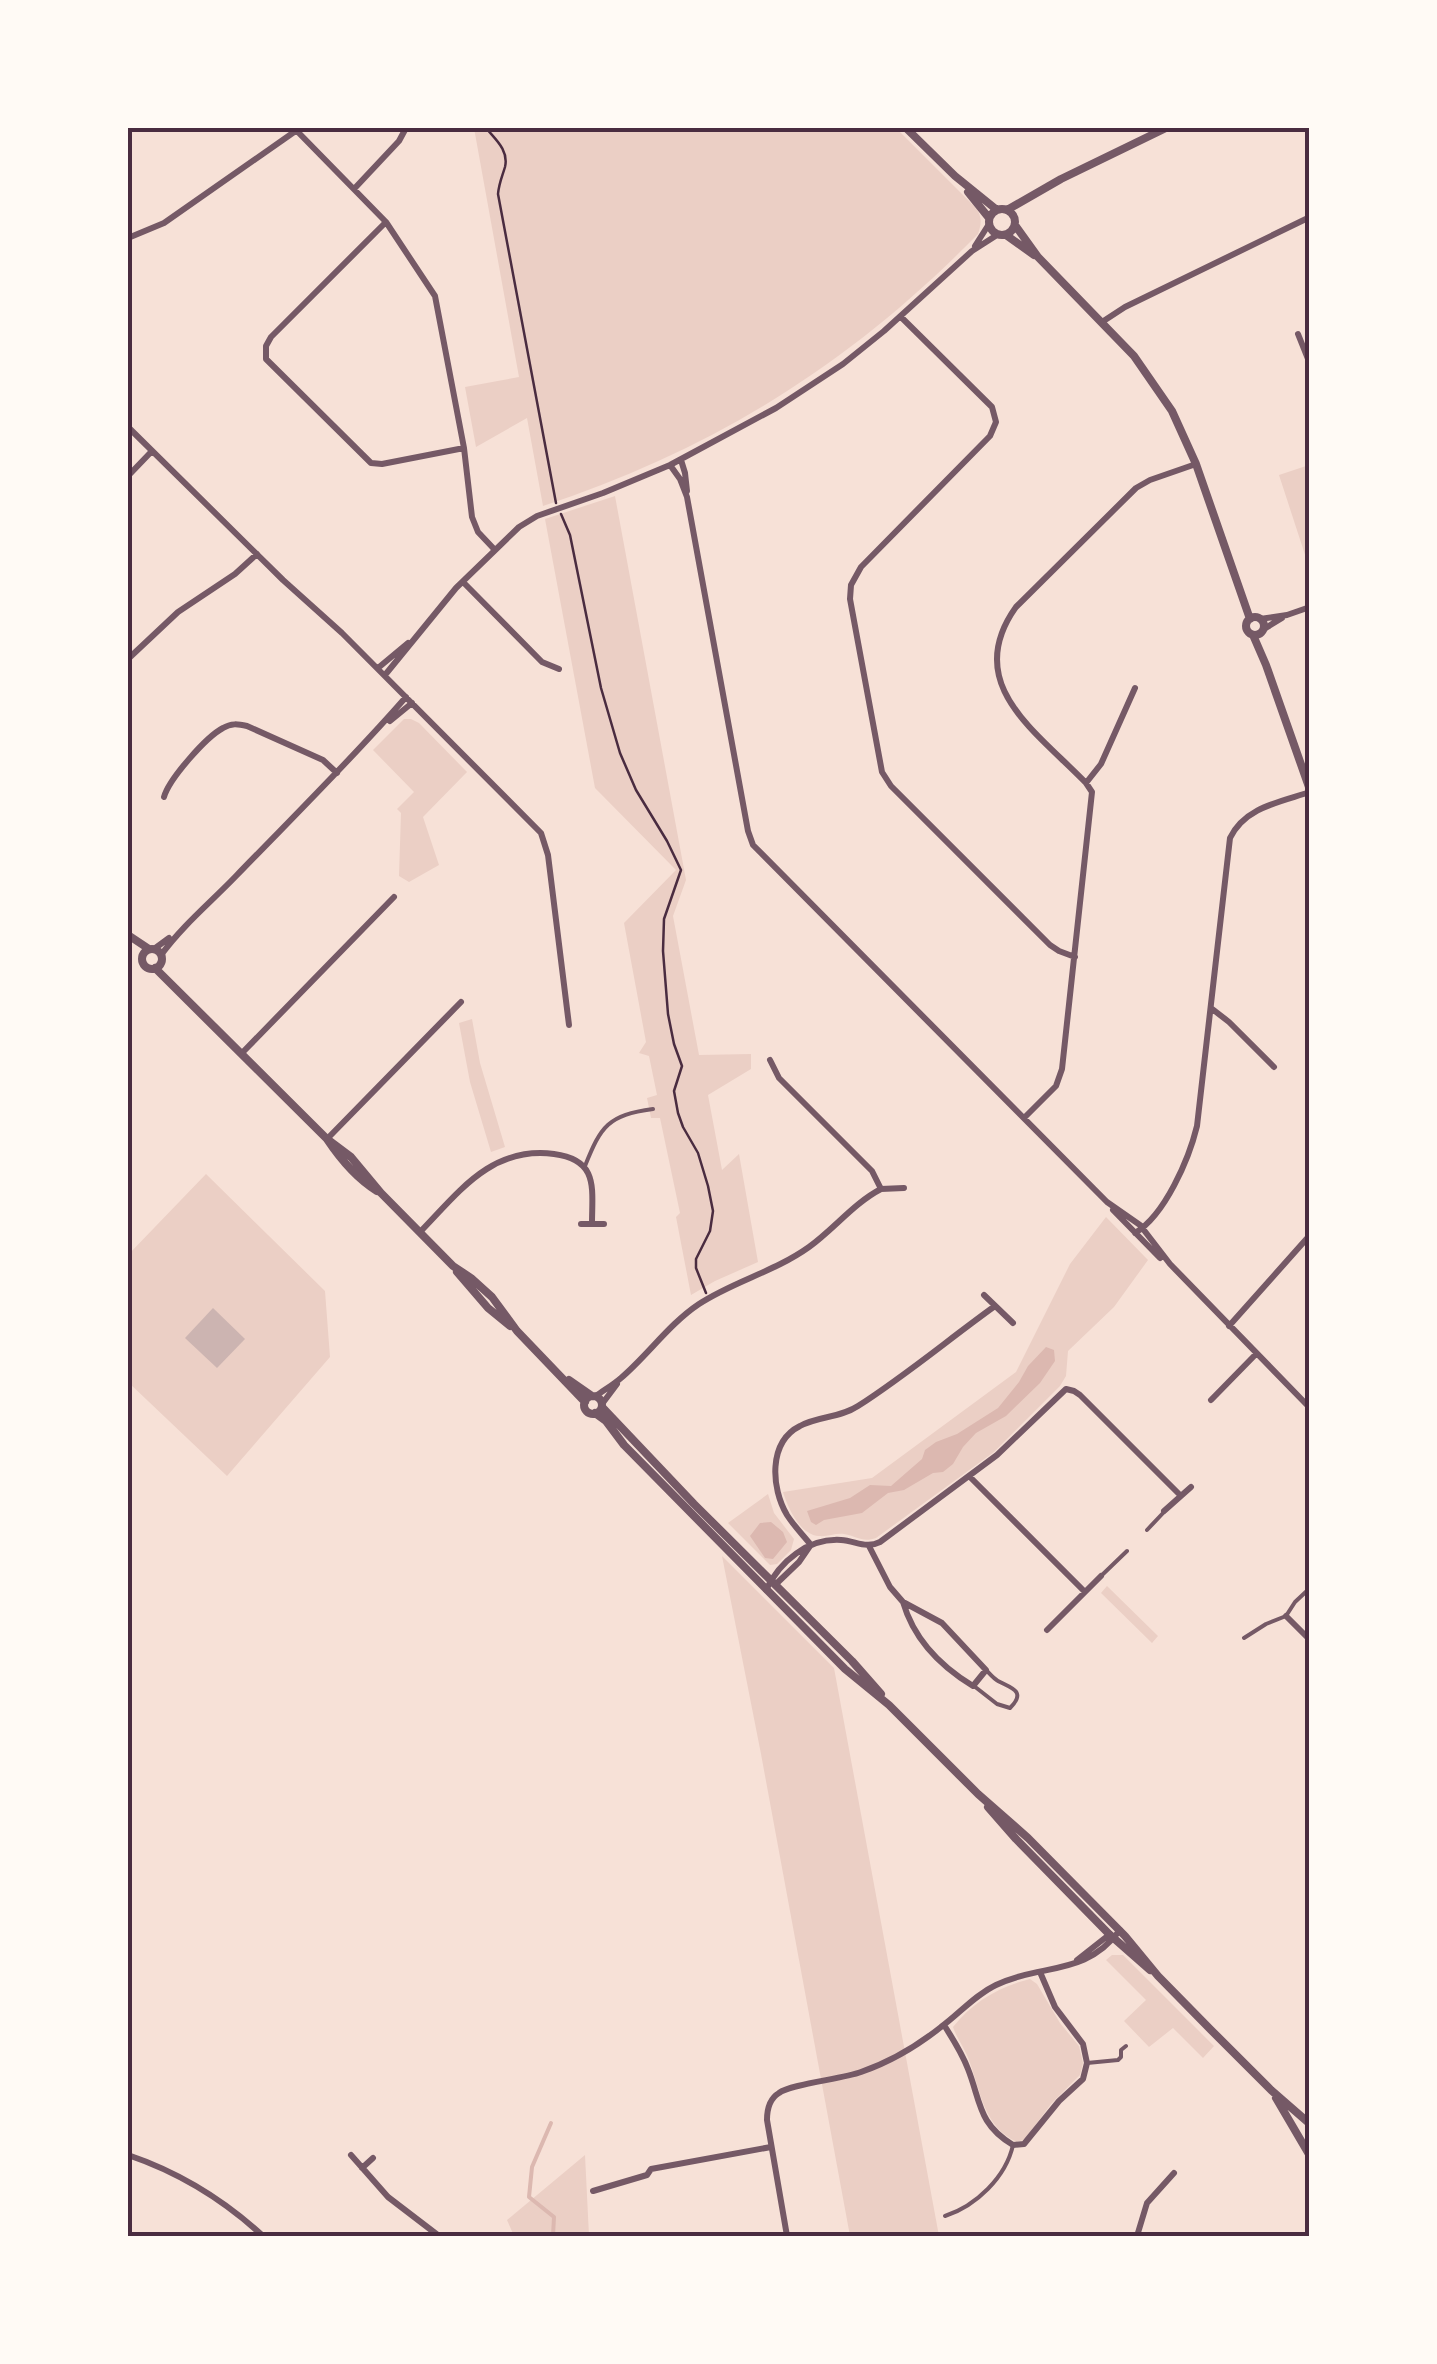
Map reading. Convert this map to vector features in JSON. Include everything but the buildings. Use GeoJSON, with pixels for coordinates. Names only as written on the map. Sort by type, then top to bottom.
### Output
{"type":"FeatureCollection","features":[{"type":"Feature","properties":{"kind":"street"},"geometry":{"type":"LineString","coordinates":[[354,189],[399,141],[406,128]]}},
{"type":"Feature","properties":{"kind":"street"},"geometry":{"type":"LineString","coordinates":[[906,128],[956,176],[1012,214],[1038,258],[1134,356],[1155,384],[1183,431],[1240,588],[1256,619],[1266,665],[1310,791],[1251,813],[1230,838],[1194,1140],[1182,1170],[1140,1229]]}},
{"type":"Feature","properties":{"kind":"street"},"geometry":{"type":"LineString","coordinates":[[972,251],[989,221],[1002,210],[1147,132],[1166,128]]}},
{"type":"Feature","properties":{"kind":"street"},"geometry":{"type":"LineString","coordinates":[[128,238],[164,223],[296,129],[386,222],[438,303],[474,524],[494,550]]}},
{"type":"Feature","properties":{"kind":"street"},"geometry":{"type":"LineString","coordinates":[[956,176],[1001,235],[1038,258]]}},
{"type":"Feature","properties":{"kind":"street"},"geometry":{"type":"LineString","coordinates":[[385,675],[463,582],[527,521],[670,465],[776,408],[843,364],[972,251],[1012,232],[1033,196]]}},
{"type":"Feature","properties":{"kind":"street"},"geometry":{"type":"LineString","coordinates":[[1102,322],[1116,311],[1310,217]]}},
{"type":"Feature","properties":{"kind":"street"},"geometry":{"type":"LineString","coordinates":[[386,222],[268,342],[266,358],[371,462],[382,464],[464,448]]}},
{"type":"Feature","properties":{"kind":"street"},"geometry":{"type":"LineString","coordinates":[[900,317],[992,406],[996,422],[990,436],[861,566],[851,585],[850,599],[881,766],[891,786],[1050,945],[1075,956]]}},
{"type":"Feature","properties":{"kind":"street"},"geometry":{"type":"LineString","coordinates":[[1298,334],[1310,364]]}},
{"type":"Feature","properties":{"kind":"street"},"geometry":{"type":"LineString","coordinates":[[128,426],[536,827],[544,840],[569,1025]]}},
{"type":"Feature","properties":{"kind":"street"},"geometry":{"type":"LineString","coordinates":[[128,476],[152,451]]}},
{"type":"Feature","properties":{"kind":"street"},"geometry":{"type":"LineString","coordinates":[[680,460],[687,498]]}},
{"type":"Feature","properties":{"kind":"street"},"geometry":{"type":"LineString","coordinates":[[1024,1118],[1051,1092],[1060,1076],[1092,792],[1008,701],[996,666],[1001,632],[1022,601],[1136,488],[1196,464]]}},
{"type":"Feature","properties":{"kind":"street"},"geometry":{"type":"LineString","coordinates":[[670,465],[687,498],[753,845],[1107,1202],[1118,1218],[1140,1229],[1153,1252],[1170,1264],[1310,1408]]}},
{"type":"Feature","properties":{"kind":"street"},"geometry":{"type":"LineString","coordinates":[[128,659],[178,612],[236,574],[256,554]]}},
{"type":"Feature","properties":{"kind":"street"},"geometry":{"type":"LineString","coordinates":[[463,582],[542,662],[559,669]]}},
{"type":"Feature","properties":{"kind":"street"},"geometry":{"type":"LineString","coordinates":[[1287,615],[1259,632],[1247,630],[1256,619],[1310,608]]}},
{"type":"Feature","properties":{"kind":"street"},"geometry":{"type":"LineString","coordinates":[[378,668],[420,633]]}},
{"type":"Feature","properties":{"kind":"street"},"geometry":{"type":"LineString","coordinates":[[1086,783],[1101,764],[1135,688]]}},
{"type":"Feature","properties":{"kind":"street"},"geometry":{"type":"LineString","coordinates":[[154,957],[409,700]]}},
{"type":"Feature","properties":{"kind":"street"},"geometry":{"type":"LineString","coordinates":[[164,797],[171,781],[216,733],[236,724],[316,756],[337,772]]}},
{"type":"Feature","properties":{"kind":"street"},"geometry":{"type":"LineString","coordinates":[[242,1053],[394,897]]}},
{"type":"Feature","properties":{"kind":"street"},"geometry":{"type":"LineString","coordinates":[[128,938],[154,957],[184,995],[327,1140],[358,1178],[381,1193],[454,1266],[480,1300],[595,1403],[852,1661],[889,1705],[1021,1831],[1114,1934],[1310,2124]]}},
{"type":"Feature","properties":{"kind":"street"},"geometry":{"type":"LineString","coordinates":[[327,1140],[462,1002]]}},
{"type":"Feature","properties":{"kind":"street"},"geometry":{"type":"LineString","coordinates":[[1210,1008],[1274,1067]]}},
{"type":"Feature","properties":{"kind":"street"},"geometry":{"type":"LineString","coordinates":[[770,1060],[779,1078],[872,1171],[881,1188]]}},
{"type":"Feature","properties":{"kind":"street"},"geometry":{"type":"LineString","coordinates":[[420,1232],[474,1178],[497,1161],[537,1153],[575,1159],[585,1166],[592,1184],[592,1224]]}},
{"type":"Feature","properties":{"kind":"street"},"geometry":{"type":"LineString","coordinates":[[595,1403],[675,1324],[708,1299],[798,1254],[881,1188],[904,1188]]}},
{"type":"Feature","properties":{"kind":"street"},"geometry":{"type":"LineString","coordinates":[[582,1224],[604,1224]]}},
{"type":"Feature","properties":{"kind":"street"},"geometry":{"type":"LineString","coordinates":[[1229,1326],[1310,1235]]}},
{"type":"Feature","properties":{"kind":"street"},"geometry":{"type":"LineString","coordinates":[[984,1295],[1013,1323]]}},
{"type":"Feature","properties":{"kind":"street"},"geometry":{"type":"LineString","coordinates":[[811,1545],[781,1501],[775,1466],[784,1439],[806,1422],[853,1410],[995,1306]]}},
{"type":"Feature","properties":{"kind":"street"},"geometry":{"type":"LineString","coordinates":[[1211,1400],[1256,1354]]}},
{"type":"Feature","properties":{"kind":"street"},"geometry":{"type":"LineString","coordinates":[[766,1590],[794,1554],[811,1545],[838,1540],[870,1546],[880,1542],[1004,1449],[1058,1395],[1069,1389],[1080,1395],[1180,1494]]}},
{"type":"Feature","properties":{"kind":"street"},"geometry":{"type":"LineString","coordinates":[[595,1403],[624,1446],[846,1669],[889,1705]]}},
{"type":"Feature","properties":{"kind":"street"},"geometry":{"type":"LineString","coordinates":[[969,1476],[1085,1592]]}},
{"type":"Feature","properties":{"kind":"street"},"geometry":{"type":"LineString","coordinates":[[1164,1511],[1190,1487]]}},
{"type":"Feature","properties":{"kind":"street"},"geometry":{"type":"LineString","coordinates":[[870,1546],[890,1588],[903,1602],[942,1623],[986,1670],[973,1686],[928,1649],[917,1635],[903,1602]]}},
{"type":"Feature","properties":{"kind":"street"},"geometry":{"type":"LineString","coordinates":[[1047,1630],[1101,1576]]}},
{"type":"Feature","properties":{"kind":"street"},"geometry":{"type":"LineString","coordinates":[[1286,1616],[1310,1640]]}},
{"type":"Feature","properties":{"kind":"street"},"geometry":{"type":"LineString","coordinates":[[787,2236],[767,2112],[776,2094],[879,2065],[920,2043],[991,1987],[1092,1957],[1114,1934]]}},
{"type":"Feature","properties":{"kind":"street"},"geometry":{"type":"LineString","coordinates":[[944,2025],[965,2062],[982,2112],[998,2135],[1013,2146],[1028,2142],[1058,2101],[1083,2079],[1087,2064],[1083,2044],[1055,2007],[1040,1972]]}},
{"type":"Feature","properties":{"kind":"street"},"geometry":{"type":"LineString","coordinates":[[1271,2090],[1310,2156]]}},
{"type":"Feature","properties":{"kind":"street"},"geometry":{"type":"LineString","coordinates":[[593,2191],[647,2174],[651,2169],[771,2147]]}},
{"type":"Feature","properties":{"kind":"street"},"geometry":{"type":"LineString","coordinates":[[128,2155],[179,2177],[216,2199],[263,2236]]}},
{"type":"Feature","properties":{"kind":"street"},"geometry":{"type":"LineString","coordinates":[[350,2155],[399,2207],[439,2236]]}},
{"type":"Feature","properties":{"kind":"street"},"geometry":{"type":"LineString","coordinates":[[362,2168],[374,2158]]}},
{"type":"Feature","properties":{"kind":"street"},"geometry":{"type":"LineString","coordinates":[[1138,2236],[1147,2203],[1174,2172]]}},
{"type":"Feature","properties":{"kind":"lane"},"geometry":{"type":"LineString","coordinates":[[585,1166],[598,1136],[610,1122],[625,1113],[653,1109]]}},
{"type":"Feature","properties":{"kind":"lane"},"geometry":{"type":"LineString","coordinates":[[1146,1530],[1164,1511]]}},
{"type":"Feature","properties":{"kind":"lane"},"geometry":{"type":"LineString","coordinates":[[1101,1576],[1127,1551]]}},
{"type":"Feature","properties":{"kind":"lane"},"geometry":{"type":"LineString","coordinates":[[1244,1638],[1286,1616],[1310,1588]]}},
{"type":"Feature","properties":{"kind":"lane"},"geometry":{"type":"LineString","coordinates":[[973,1686],[1002,1708],[1013,1706],[1017,1697],[1014,1688],[986,1670]]}},
{"type":"Feature","properties":{"kind":"lane"},"geometry":{"type":"LineString","coordinates":[[1087,2064],[1118,2060],[1126,2046]]}},
{"type":"Feature","properties":{"kind":"lane"},"geometry":{"type":"LineString","coordinates":[[945,2216],[972,2204],[1006,2166],[1013,2146]]}},
{"type":"Feature","properties":{"kind":"path"},"geometry":{"type":"LineString","coordinates":[[486,128],[506,157],[498,194],[537,412],[558,509],[570,535],[601,688],[620,754],[681,870],[664,919],[664,952],[668,1014],[682,1066],[674,1091],[678,1113],[698,1153],[713,1210],[710,1231],[696,1259],[708,1299]]}},
{"type":"Feature","properties":{"kind":"shaded area"},"geometry":{"type":"Polygon","coordinates":[[[474,128],[896,128],[974,206],[980,226],[978,234],[881,323],[778,397],[666,458],[543,506],[527,418],[476,447],[465,387],[519,377],[474,128]]]}},
{"type":"Feature","properties":{"kind":"shaded area"},"geometry":{"type":"Polygon","coordinates":[[[1310,465],[1309,567],[1279,475],[1310,465]]]}},
{"type":"Feature","properties":{"kind":"shaded area"},"geometry":{"type":"Polygon","coordinates":[[[615,496],[686,880],[673,916],[699,1055],[751,1054],[751,1069],[708,1095],[722,1170],[739,1154],[758,1262],[691,1295],[676,1217],[680,1213],[660,1118],[651,1118],[647,1098],[657,1095],[649,1056],[639,1053],[646,1042],[624,923],[676,870],[595,788],[545,519],[615,496]]]}},
{"type":"Feature","properties":{"kind":"shaded area"},"geometry":{"type":"Polygon","coordinates":[[[404,719],[419,723],[467,772],[423,817],[439,865],[409,882],[399,876],[401,813],[397,809],[414,792],[373,750],[404,719]]]}},
{"type":"Feature","properties":{"kind":"shaded area"},"geometry":{"type":"Polygon","coordinates":[[[472,1019],[480,1063],[505,1147],[491,1152],[470,1082],[459,1023],[472,1019]]]}},
{"type":"Feature","properties":{"kind":"shaded area"},"geometry":{"type":"Polygon","coordinates":[[[206,1174],[325,1291],[330,1357],[227,1476],[128,1382],[128,1255],[206,1174]]]}},
{"type":"Feature","properties":{"kind":"shaded area"},"geometry":{"type":"Polygon","coordinates":[[[1106,1217],[1148,1260],[1114,1307],[1068,1351],[1066,1376],[1060,1386],[994,1452],[876,1538],[819,1536],[806,1531],[783,1492],[872,1478],[1016,1372],[1070,1264],[1106,1217]]]}},
{"type":"Feature","properties":{"kind":"shaded area"},"geometry":{"type":"Polygon","coordinates":[[[1046,1347],[1054,1350],[1055,1361],[1040,1383],[1006,1416],[976,1433],[943,1472],[888,1493],[862,1513],[816,1525],[811,1522],[807,1511],[850,1498],[870,1485],[891,1486],[922,1459],[925,1450],[998,1408],[1046,1347]]]}},
{"type":"Feature","properties":{"kind":"shaded area"},"geometry":{"type":"Polygon","coordinates":[[[768,1494],[774,1513],[794,1539],[791,1550],[777,1564],[770,1565],[728,1523],[768,1494]]]}},
{"type":"Feature","properties":{"kind":"shaded area"},"geometry":{"type":"Polygon","coordinates":[[[771,1522],[783,1532],[787,1542],[773,1559],[765,1558],[750,1536],[760,1523],[771,1522]]]}},
{"type":"Feature","properties":{"kind":"shaded area"},"geometry":{"type":"Polygon","coordinates":[[[722,1556],[834,1668],[939,2236],[850,2236],[722,1556]]]}},
{"type":"Feature","properties":{"kind":"shaded area"},"geometry":{"type":"Polygon","coordinates":[[[1107,1586],[1158,1636],[1152,1643],[1101,1593],[1107,1586]]]}},
{"type":"Feature","properties":{"kind":"shaded area"},"geometry":{"type":"Polygon","coordinates":[[[1112,1955],[1123,1955],[1214,2046],[1203,2058],[1173,2028],[1149,2047],[1124,2021],[1146,2000],[1106,1960],[1112,1955]]]}},
{"type":"Feature","properties":{"kind":"shaded area"},"geometry":{"type":"Polygon","coordinates":[[[1030,1979],[1079,2046],[1083,2063],[1080,2075],[1051,2104],[1025,2139],[1017,2142],[997,2128],[991,2118],[953,2027],[987,1997],[1030,1979]]]}},
{"type":"Feature","properties":{"kind":"shaded area"},"geometry":{"type":"Polygon","coordinates":[[[585,2155],[589,2236],[514,2236],[507,2220],[585,2155]]]}},
{"type":"Feature","properties":{"kind":"waterway"},"geometry":{"type":"LineString","coordinates":[[551,2123],[532,2167],[529,2197],[554,2217],[553,2236]]}}]}
